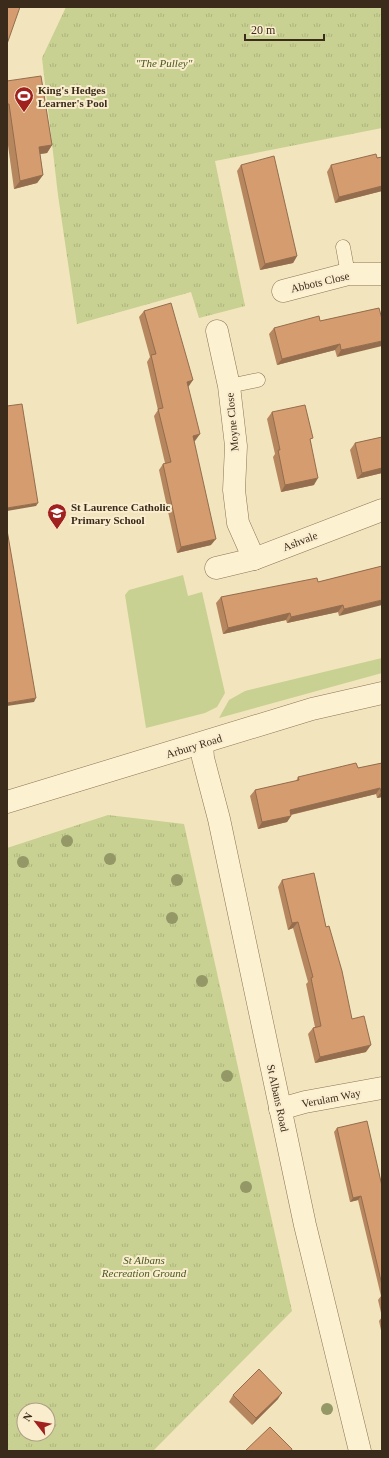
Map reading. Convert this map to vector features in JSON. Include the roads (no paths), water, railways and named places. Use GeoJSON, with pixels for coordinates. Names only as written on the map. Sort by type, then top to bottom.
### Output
{"type":"FeatureCollection","features":[{"type":"Feature","properties":{"kind":"street","name":"Abbots Close"},"geometry":{"type":"LineString","coordinates":[[283,291],[348,274],[382,274]]}},
{"type":"Feature","properties":{"kind":"street","name":"Moyne Close"},"geometry":{"type":"LineString","coordinates":[[217,331],[229,386],[236,446],[234,490],[238,523],[254,559]]}},
{"type":"Feature","properties":{"kind":"street","name":"Ashvale"},"geometry":{"type":"LineString","coordinates":[[216,568],[254,559],[382,510]]}},
{"type":"Feature","properties":{"kind":"street","name":"Arbury Road"},"geometry":{"type":"LineString","coordinates":[[7,802],[202,744],[312,709],[382,693]]}},
{"type":"Feature","properties":{"kind":"street","name":"St Albans Road"},"geometry":{"type":"LineString","coordinates":[[202,744],[203,758],[219,819],[305,1225],[360,1451]]}},
{"type":"Feature","properties":{"kind":"street","name":"Verulam Way"},"geometry":{"type":"LineString","coordinates":[[280,1108],[382,1088]]}},
{"type":"Feature","properties":{"kind":"lane"},"geometry":{"type":"LineString","coordinates":[[343,247],[348,274]]}},
{"type":"Feature","properties":{"kind":"lane"},"geometry":{"type":"LineString","coordinates":[[229,386],[258,380]]}},
{"type":"Feature","properties":{"kind":"place","name":"King's Hedges Learner's Pool"},"geometry":{"type":"Point","coordinates":[24,113]}},
{"type":"Feature","properties":{"kind":"place","name":"St Laurence Catholic Primary School"},"geometry":{"type":"Point","coordinates":[57,530]}},
{"type":"Feature","properties":{"kind":"park label","name":"\"The Pulley\""},"geometry":{"type":"Point","coordinates":[164,63]}},
{"type":"Feature","properties":{"kind":"park label","name":"St Albans Recreation Ground"},"geometry":{"type":"Point","coordinates":[144,1266]}}]}
